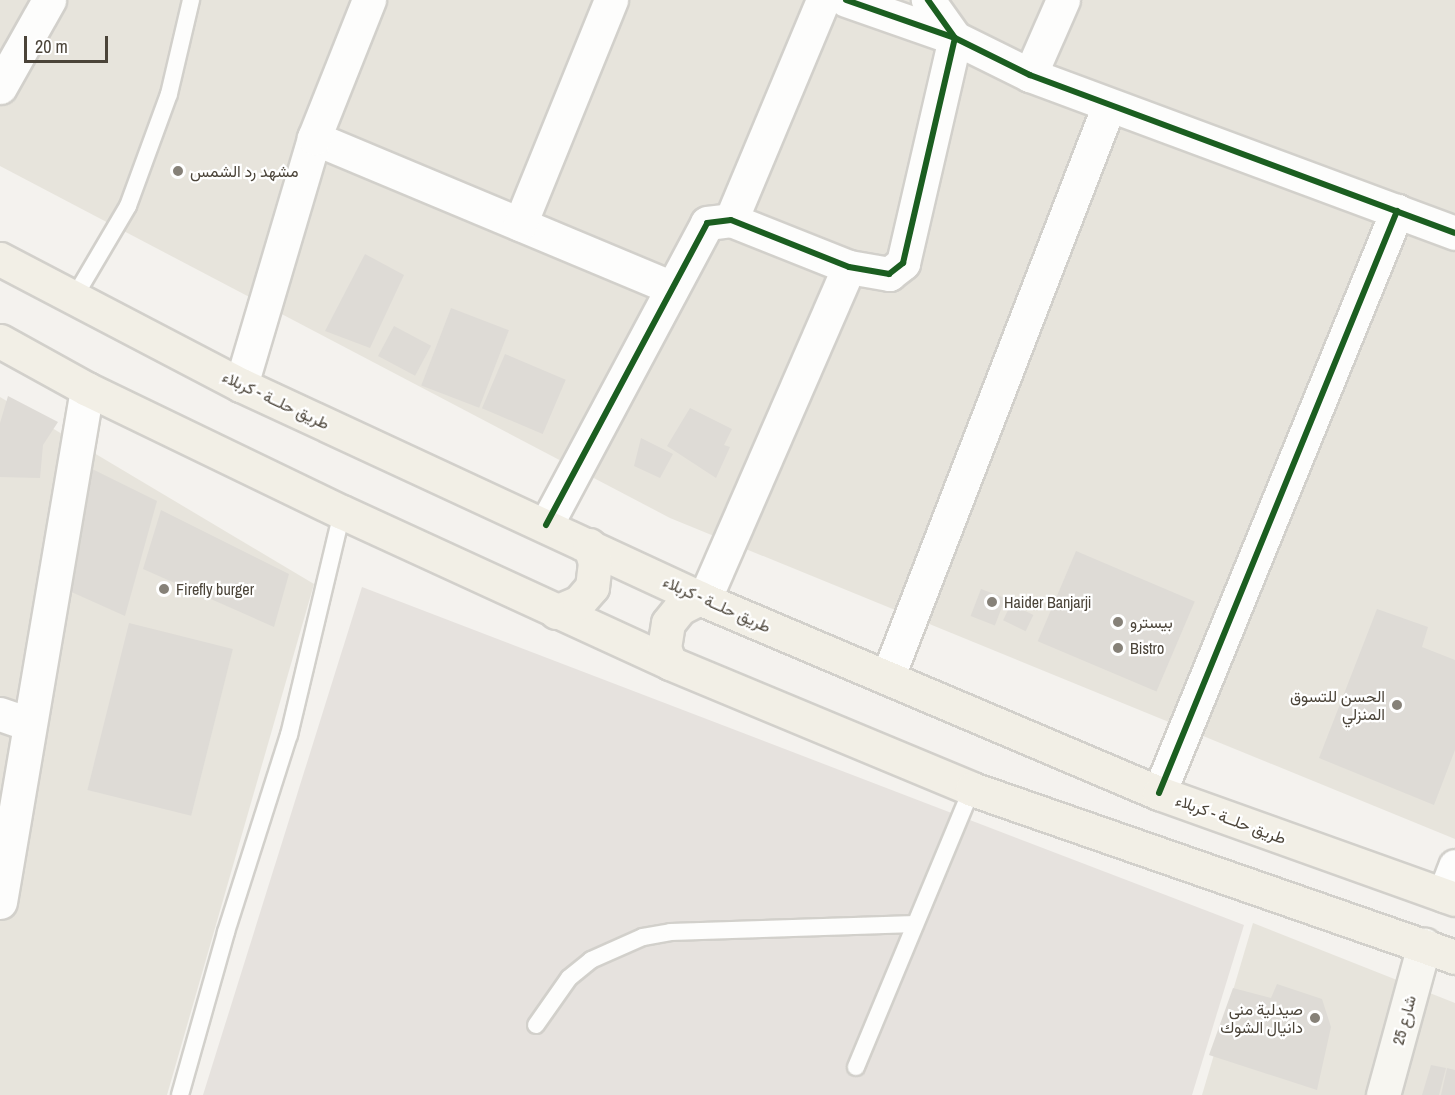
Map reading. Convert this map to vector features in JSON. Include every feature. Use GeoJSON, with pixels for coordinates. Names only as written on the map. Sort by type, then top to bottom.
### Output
{"type":"FeatureCollection","features":[{"type":"Feature","properties":{"kind":"main road","name":"طريق حلــة - كربلاء"},"geometry":{"type":"LineString","coordinates":[[0,259],[75,296],[241,385],[590,545],[702,599],[888,676],[1159,793],[1451,887]]}},
{"type":"Feature","properties":{"kind":"main road"},"geometry":{"type":"LineString","coordinates":[[0,340],[87,389],[342,512],[670,663],[972,789],[1455,957]]}},
{"type":"Feature","properties":{"kind":"main road"},"geometry":{"type":"LineString","coordinates":[[556,612],[579,602],[592,586],[595,562],[590,545]]}},
{"type":"Feature","properties":{"kind":"main road"},"geometry":{"type":"LineString","coordinates":[[670,663],[664,648],[668,623],[680,608],[702,599]]}},
{"type":"Feature","properties":{"kind":"street"},"geometry":{"type":"LineString","coordinates":[[0,87],[49,0]]}},
{"type":"Feature","properties":{"kind":"street"},"geometry":{"type":"LineString","coordinates":[[241,385],[314,138],[369,0]]}},
{"type":"Feature","properties":{"kind":"street"},"geometry":{"type":"LineString","coordinates":[[520,224],[611,0]]}},
{"type":"Feature","properties":{"kind":"street"},"geometry":{"type":"LineString","coordinates":[[731,220],[823,0]]}},
{"type":"Feature","properties":{"kind":"street"},"geometry":{"type":"LineString","coordinates":[[846,0],[955,38],[1030,75],[1455,233]]}},
{"type":"Feature","properties":{"kind":"street"},"geometry":{"type":"LineString","coordinates":[[546,525],[707,223],[731,220],[849,267],[889,274],[903,264],[955,38],[928,0]]}},
{"type":"Feature","properties":{"kind":"street"},"geometry":{"type":"LineString","coordinates":[[1030,75],[1063,0]]}},
{"type":"Feature","properties":{"kind":"street"},"geometry":{"type":"LineString","coordinates":[[888,676],[1109,105]]}},
{"type":"Feature","properties":{"kind":"street"},"geometry":{"type":"LineString","coordinates":[[314,138],[672,288]]}},
{"type":"Feature","properties":{"kind":"street"},"geometry":{"type":"LineString","coordinates":[[1159,793],[1397,211]]}},
{"type":"Feature","properties":{"kind":"street"},"geometry":{"type":"LineString","coordinates":[[702,599],[849,267]]}},
{"type":"Feature","properties":{"kind":"street"},"geometry":{"type":"LineString","coordinates":[[0,902],[15,719],[87,389]]}},
{"type":"Feature","properties":{"kind":"street","name":"شارع 25"},"geometry":{"type":"LineString","coordinates":[[1383,1095],[1424,945]]}},
{"type":"Feature","properties":{"kind":"lane"},"geometry":{"type":"LineString","coordinates":[[75,296],[128,206],[169,94],[191,0]]}},
{"type":"Feature","properties":{"kind":"lane"},"geometry":{"type":"LineString","coordinates":[[180,1095],[226,932],[289,735],[342,512]]}},
{"type":"Feature","properties":{"kind":"lane"},"geometry":{"type":"LineString","coordinates":[[855,1066],[972,789]]}},
{"type":"Feature","properties":{"kind":"lane"},"geometry":{"type":"LineString","coordinates":[[536,1025],[569,978],[591,960],[642,937],[671,932],[915,924]]}},
{"type":"Feature","properties":{"kind":"shaded area"},"geometry":{"type":"Polygon","coordinates":[[[0,0],[1455,0],[1455,839],[670,518],[0,166],[0,0]]]}},
{"type":"Feature","properties":{"kind":"shaded area"},"geometry":{"type":"Polygon","coordinates":[[[0,397],[314,584],[167,1095],[0,1095],[0,397]]]}},
{"type":"Feature","properties":{"kind":"shaded area"},"geometry":{"type":"Polygon","coordinates":[[[362,587],[1244,925],[1192,1095],[203,1095],[362,587]]]}},
{"type":"Feature","properties":{"kind":"shaded area"},"geometry":{"type":"Polygon","coordinates":[[[1253,923],[1455,1003],[1455,1095],[1202,1095],[1253,923]]]}},
{"type":"Feature","properties":{"kind":"building"},"geometry":{"type":"Polygon","coordinates":[[[365,254],[404,275],[370,348],[325,331],[365,254]]]}},
{"type":"Feature","properties":{"kind":"building"},"geometry":{"type":"Polygon","coordinates":[[[451,308],[509,330],[479,408],[421,385],[451,308]]]}},
{"type":"Feature","properties":{"kind":"building"},"geometry":{"type":"Polygon","coordinates":[[[394,326],[431,346],[415,376],[378,356],[394,326]]]}},
{"type":"Feature","properties":{"kind":"building"},"geometry":{"type":"Polygon","coordinates":[[[505,354],[566,380],[543,434],[482,408],[505,354]]]}},
{"type":"Feature","properties":{"kind":"building"},"geometry":{"type":"Polygon","coordinates":[[[8,396],[58,422],[43,445],[40,478],[0,477],[0,423],[8,396]]]}},
{"type":"Feature","properties":{"kind":"building"},"geometry":{"type":"Polygon","coordinates":[[[690,408],[732,429],[724,445],[730,447],[716,478],[667,446],[690,408]]]}},
{"type":"Feature","properties":{"kind":"building"},"geometry":{"type":"Polygon","coordinates":[[[641,438],[673,454],[660,478],[634,466],[641,438]]]}},
{"type":"Feature","properties":{"kind":"building"},"geometry":{"type":"Polygon","coordinates":[[[84,465],[157,501],[125,616],[67,590],[84,465]]]}},
{"type":"Feature","properties":{"kind":"building"},"geometry":{"type":"Polygon","coordinates":[[[161,510],[289,574],[274,627],[143,569],[161,510]]]}},
{"type":"Feature","properties":{"kind":"building","name":"بيسترو"},"geometry":{"type":"Polygon","coordinates":[[[1076,551],[1195,601],[1156,692],[1038,641],[1076,551]]]}},
{"type":"Feature","properties":{"kind":"building"},"geometry":{"type":"Polygon","coordinates":[[[981,589],[1005,598],[995,625],[971,616],[981,589]]]}},
{"type":"Feature","properties":{"kind":"building"},"geometry":{"type":"Polygon","coordinates":[[[1011,604],[1033,615],[1026,631],[1003,620],[1011,604]]]}},
{"type":"Feature","properties":{"kind":"building","name":"الحسن للتسوق المنزلي"},"geometry":{"type":"Polygon","coordinates":[[[1377,609],[1428,627],[1422,647],[1455,660],[1455,750],[1434,805],[1319,758],[1377,609]]]}},
{"type":"Feature","properties":{"kind":"building"},"geometry":{"type":"Polygon","coordinates":[[[129,623],[233,649],[191,816],[87,790],[129,623]]]}},
{"type":"Feature","properties":{"kind":"building"},"geometry":{"type":"Polygon","coordinates":[[[1277,984],[1322,999],[1331,1027],[1317,1090],[1209,1055],[1233,988],[1271,998],[1277,984]]]}},
{"type":"Feature","properties":{"kind":"building"},"geometry":{"type":"Polygon","coordinates":[[[1431,1065],[1446,1068],[1439,1095],[1422,1095],[1431,1065]]]}},
{"type":"Feature","properties":{"kind":"building"},"geometry":{"type":"Polygon","coordinates":[[[1447,1068],[1455,1070],[1455,1095],[1441,1095],[1447,1068]]]}},
{"type":"Feature","properties":{"kind":"cycle path"},"geometry":{"type":"LineString","coordinates":[[846,0],[955,38],[1030,75],[1455,233]]}},
{"type":"Feature","properties":{"kind":"cycle path"},"geometry":{"type":"LineString","coordinates":[[546,525],[707,223],[731,220],[849,267],[889,274],[903,263],[955,38],[928,0]]}},
{"type":"Feature","properties":{"kind":"cycle path"},"geometry":{"type":"LineString","coordinates":[[1159,793],[1397,211]]}},
{"type":"Feature","properties":{"kind":"place","name":"مشهد رد الشمس"},"geometry":{"type":"Point","coordinates":[178,171]}},
{"type":"Feature","properties":{"kind":"place","name":"Firefly burger"},"geometry":{"type":"Point","coordinates":[164,589]}},
{"type":"Feature","properties":{"kind":"place","name":"Haider Banjarji"},"geometry":{"type":"Point","coordinates":[992,602]}},
{"type":"Feature","properties":{"kind":"place","name":"بيسترو"},"geometry":{"type":"Point","coordinates":[1118,622]}},
{"type":"Feature","properties":{"kind":"place","name":"Bistro"},"geometry":{"type":"Point","coordinates":[1118,648]}},
{"type":"Feature","properties":{"kind":"place","name":"الحسن للتسوق المنزلي"},"geometry":{"type":"Point","coordinates":[1397,705]}},
{"type":"Feature","properties":{"kind":"place","name":"صيدلية منى دانيال الشوك"},"geometry":{"type":"Point","coordinates":[1315,1018]}}]}
